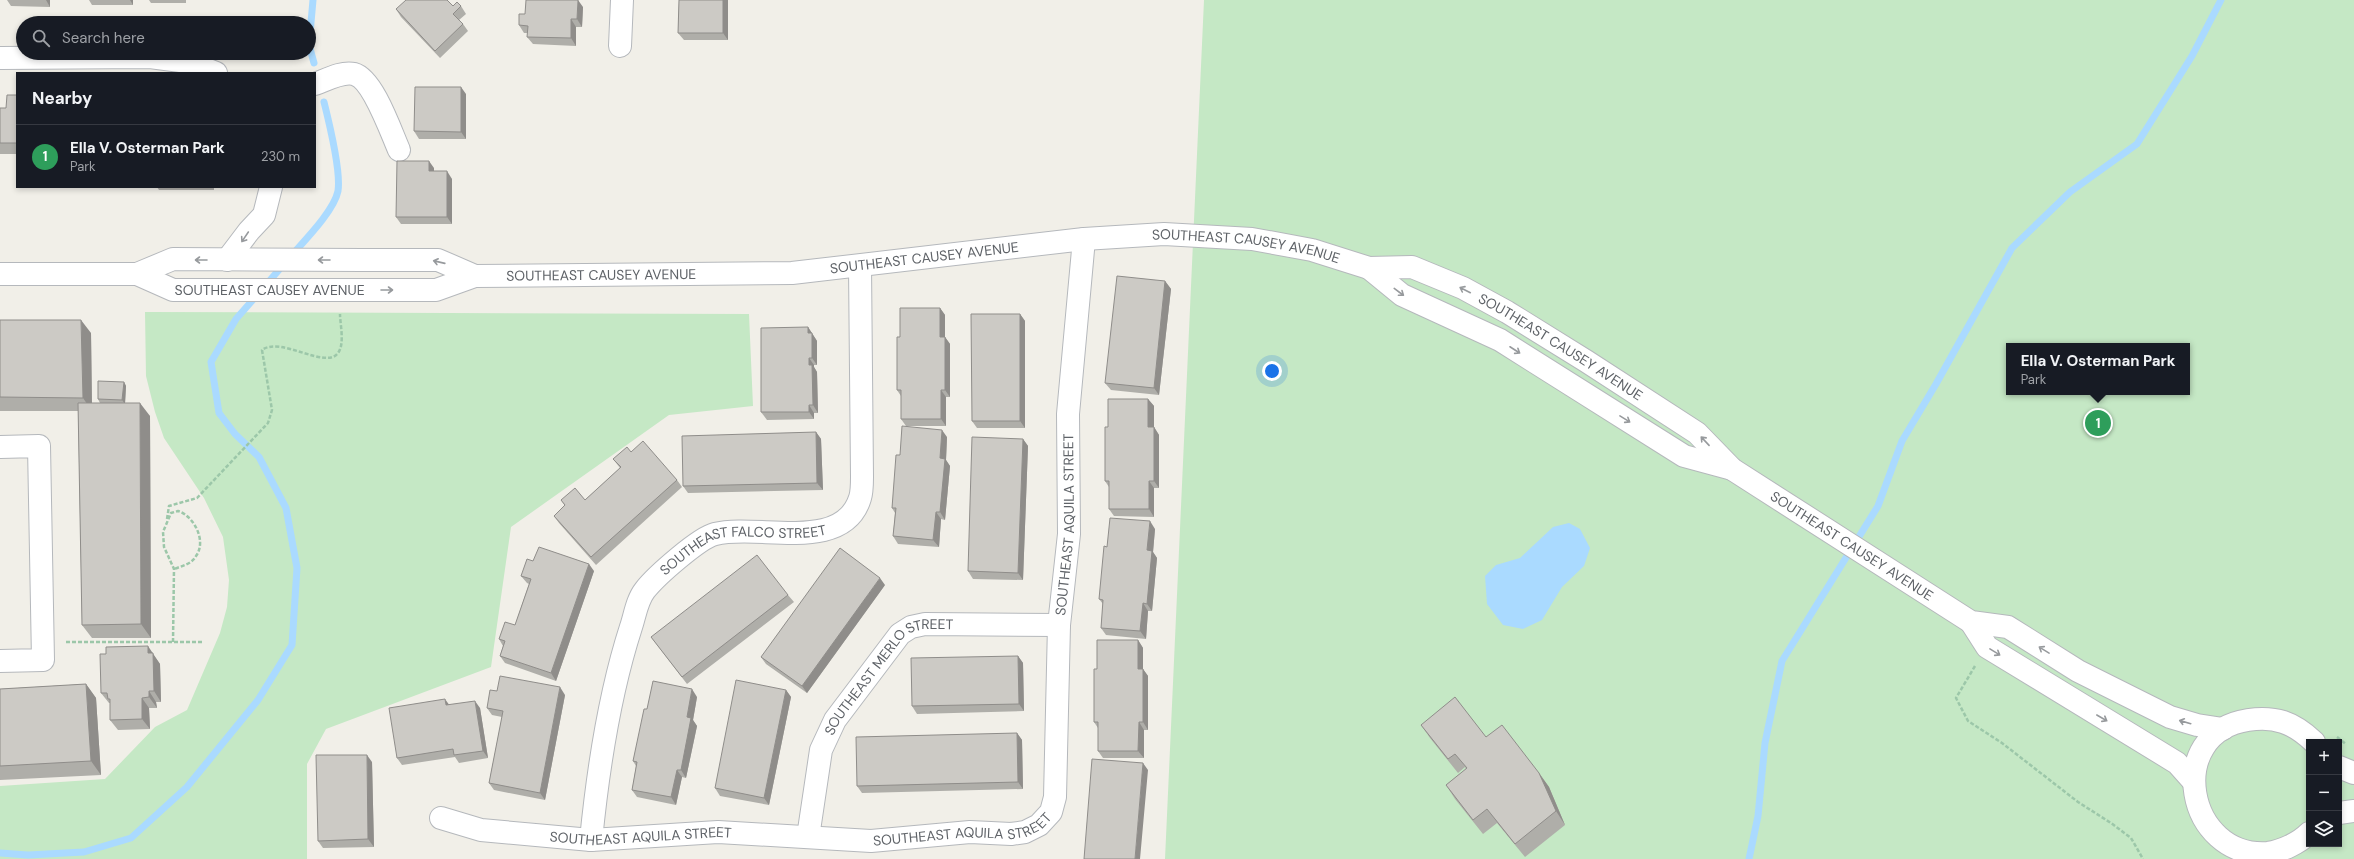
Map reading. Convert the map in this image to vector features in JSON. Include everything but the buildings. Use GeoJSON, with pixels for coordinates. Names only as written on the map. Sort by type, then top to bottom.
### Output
{"type":"FeatureCollection","features":[{"type":"Feature","properties":{"kind":"street"},"geometry":{"type":"LineString","coordinates":[[620,46],[622,0]]}},
{"type":"Feature","properties":{"kind":"street"},"geometry":{"type":"LineString","coordinates":[[0,58],[16,58]]}},
{"type":"Feature","properties":{"kind":"street"},"geometry":{"type":"LineString","coordinates":[[173,60],[188,62],[213,72]]}},
{"type":"Feature","properties":{"kind":"street"},"geometry":{"type":"LineString","coordinates":[[316,84],[336,76],[354,74],[369,84],[399,150]]}},
{"type":"Feature","properties":{"kind":"street"},"geometry":{"type":"LineString","coordinates":[[227,260],[249,231],[264,215],[271,188]]}},
{"type":"Feature","properties":{"kind":"street","name":"SOUTHEAST CAUSEY AVENUE"},"geometry":{"type":"LineString","coordinates":[[137,274],[172,290],[436,290],[475,276],[729,275],[792,273],[1084,240],[1164,234],[1224,237],[1312,250],[1369,268],[1412,267],[1463,288],[1507,312],[1697,433],[1732,470],[1971,622],[2008,627],[2078,670],[2170,717],[2197,725],[2223,729]]}},
{"type":"Feature","properties":{"kind":"street","name":"SOUTHEAST AQUILA STREET"},"geometry":{"type":"LineString","coordinates":[[441,818],[481,830],[591,840],[718,832],[870,841],[970,832],[1011,834],[1025,832],[1039,825],[1051,812],[1055,797],[1059,625],[1069,534],[1068,414],[1084,240]]}},
{"type":"Feature","properties":{"kind":"street","name":"SOUTHEAST CAUSEY AVENUE"},"geometry":{"type":"LineString","coordinates":[[0,274],[137,274],[173,259],[438,260],[475,276]]}},
{"type":"Feature","properties":{"kind":"street","name":"SOUTHEAST FALCO STREET"},"geometry":{"type":"LineString","coordinates":[[591,840],[595,803],[618,666],[645,590],[687,551],[714,534],[730,531],[821,531],[847,520],[855,509],[860,497],[862,477],[860,266]]}},
{"type":"Feature","properties":{"kind":"street","name":"SOUTHEAST CAUSEY AVENUE"},"geometry":{"type":"LineString","coordinates":[[1369,268],[1402,295],[1500,340],[1684,456],[1732,470]]}},
{"type":"Feature","properties":{"kind":"street"},"geometry":{"type":"LineString","coordinates":[[0,447],[39,446],[43,642],[43,660],[0,661]]}},
{"type":"Feature","properties":{"kind":"street","name":"SOUTHEAST CAUSEY AVENUE"},"geometry":{"type":"LineString","coordinates":[[1971,622],[1987,647],[2177,763],[2193,782]]}},
{"type":"Feature","properties":{"kind":"street","name":"SOUTHEAST MERLO STREET"},"geometry":{"type":"LineString","coordinates":[[808,837],[821,750],[827,735],[835,720],[900,634],[911,627],[925,624],[1059,625]]}},
{"type":"Feature","properties":{"kind":"street"},"geometry":{"type":"LineString","coordinates":[[2306,835],[2278,855],[2230,852],[2210,831],[2199,812],[2196,806],[2193,782],[2199,757],[2208,742],[2223,729],[2236,722],[2266,717],[2290,724],[2310,739]]}},
{"type":"Feature","properties":{"kind":"street"},"geometry":{"type":"LineString","coordinates":[[2342,768],[2354,773]]}},
{"type":"Feature","properties":{"kind":"street"},"geometry":{"type":"LineString","coordinates":[[2342,813],[2354,811]]}},
{"type":"Feature","properties":{"kind":"path"},"geometry":{"type":"LineString","coordinates":[[172,642],[174,569],[164,547],[163,532],[169,506],[197,498],[268,423],[272,410],[262,350],[267,346],[279,346],[316,356],[332,357],[338,353],[341,344],[337,290]]}},
{"type":"Feature","properties":{"kind":"path"},"geometry":{"type":"LineString","coordinates":[[167,519],[171,513],[183,513],[190,519],[200,538],[196,556],[188,564],[174,569]]}},
{"type":"Feature","properties":{"kind":"path"},"geometry":{"type":"LineString","coordinates":[[43,642],[204,642]]}},
{"type":"Feature","properties":{"kind":"path"},"geometry":{"type":"LineString","coordinates":[[1987,647],[1956,698],[1968,721],[2002,743],[2078,802],[2116,826],[2131,838],[2143,859]]}},
{"type":"Feature","properties":{"kind":"path"},"geometry":{"type":"LineString","coordinates":[[2334,734],[2349,746]]}},
{"type":"Feature","properties":{"kind":"green space"},"geometry":{"type":"Polygon","coordinates":[[[1204,0],[2354,0],[2354,859],[1165,859],[1204,0]]]}},
{"type":"Feature","properties":{"kind":"green space"},"geometry":{"type":"Polygon","coordinates":[[[145,312],[749,314],[753,406],[669,415],[511,527],[491,667],[326,729],[307,764],[307,859],[0,859],[0,786],[105,779],[155,727],[187,710],[220,633],[227,607],[229,580],[223,537],[204,498],[164,438],[155,412],[146,376],[145,312]]]}},
{"type":"Feature","properties":{"kind":"water"},"geometry":{"type":"Polygon","coordinates":[[[1569,523],[1580,529],[1590,548],[1584,566],[1562,587],[1542,620],[1523,629],[1503,625],[1487,604],[1485,576],[1496,565],[1520,558],[1553,527],[1569,523]]]}},
{"type":"Feature","properties":{"kind":"waterway"},"geometry":{"type":"LineString","coordinates":[[312,16],[313,0]]}},
{"type":"Feature","properties":{"kind":"waterway"},"geometry":{"type":"LineString","coordinates":[[1749,859],[1758,816],[1765,743],[1782,661],[1878,506],[1902,441],[1936,384],[2012,248],[2070,192],[2137,144],[2192,56],[2221,0]]}},
{"type":"Feature","properties":{"kind":"waterway"},"geometry":{"type":"LineString","coordinates":[[291,256],[325,216],[338,191],[338,172],[324,102]]}},
{"type":"Feature","properties":{"kind":"waterway"},"geometry":{"type":"LineString","coordinates":[[265,286],[284,264]]}},
{"type":"Feature","properties":{"kind":"waterway"},"geometry":{"type":"LineString","coordinates":[[0,853],[28,855],[84,852],[131,838],[187,787],[258,700],[292,645],[297,568],[286,508],[259,457],[235,434],[219,413],[211,362],[236,319],[258,294]]}},
{"type":"Feature","properties":{"kind":"place","name":"Ella V. Osterman Park"},"geometry":{"type":"Point","coordinates":[2098,423]}}]}
